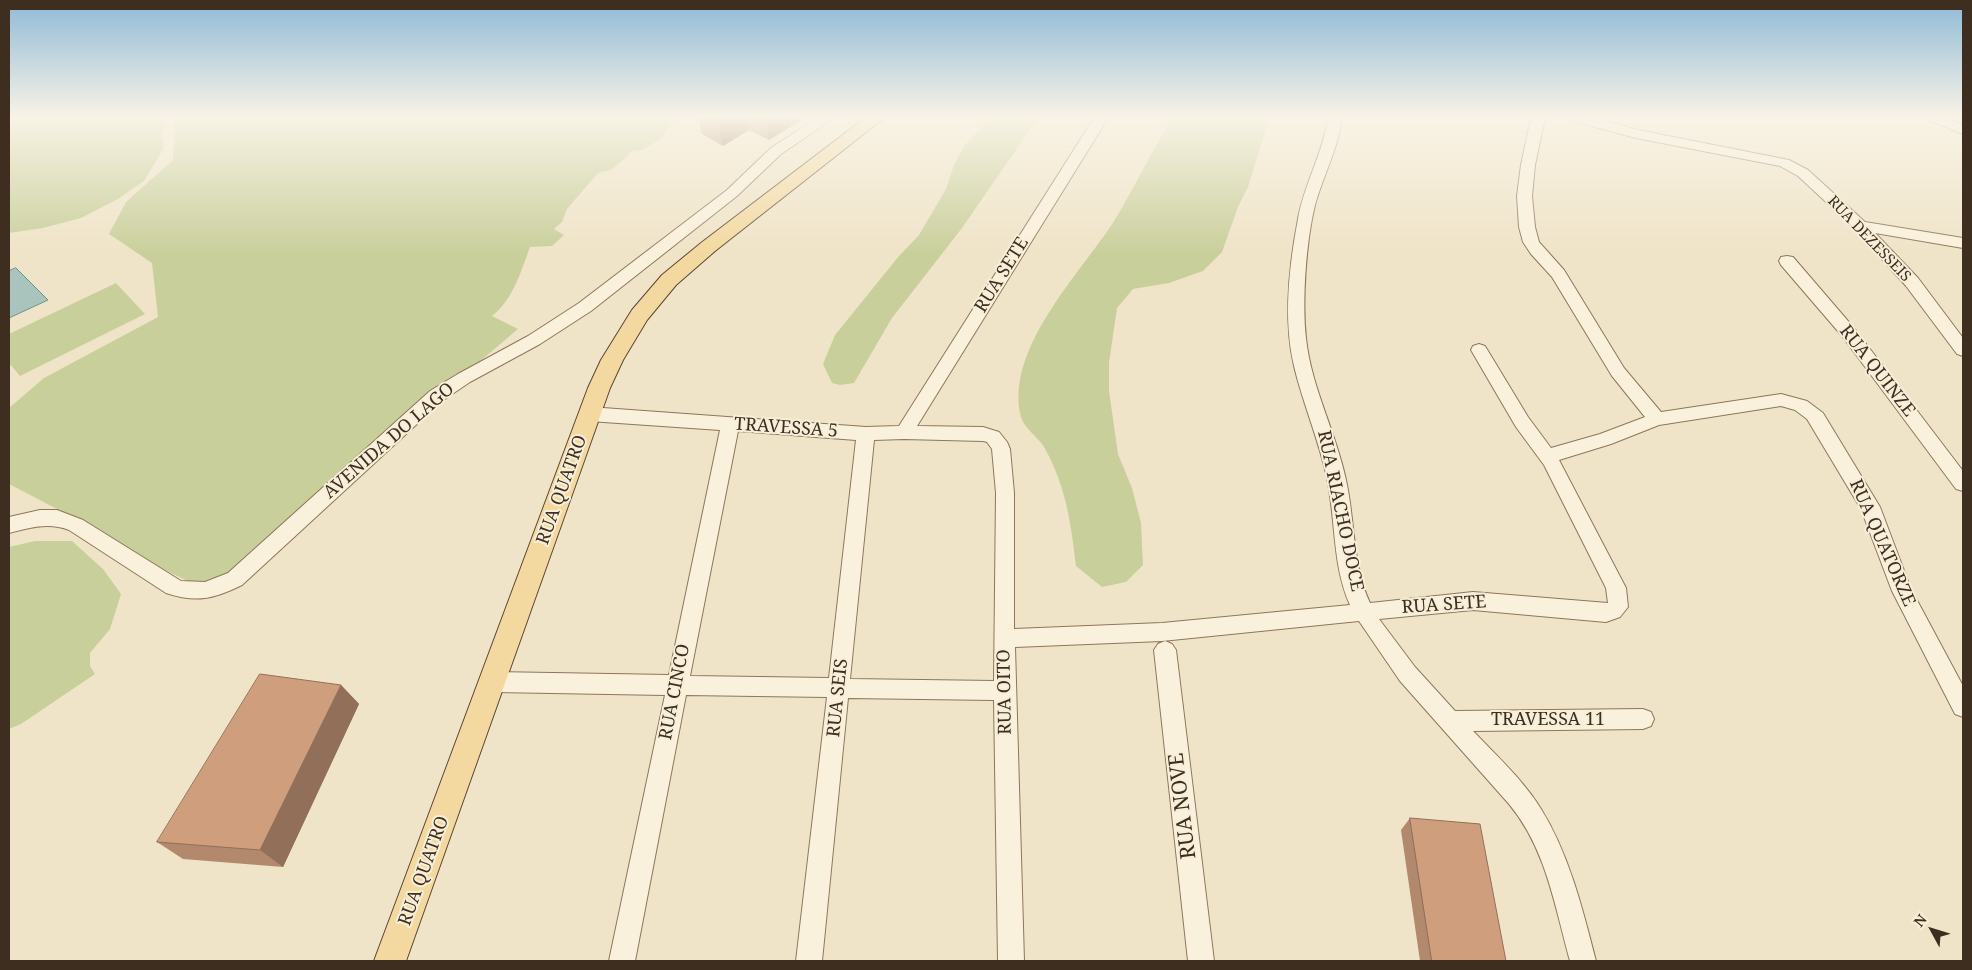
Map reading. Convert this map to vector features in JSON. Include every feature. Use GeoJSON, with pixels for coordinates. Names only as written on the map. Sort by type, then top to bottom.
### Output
{"type":"FeatureCollection","features":[{"type":"Feature","properties":{"kind":"main road","name":"RUA QUATRO"},"geometry":{"type":"LineString","coordinates":[[390,961],[494,682],[589,414],[599,388],[625,338],[639,315],[669,280],[708,247],[817,163]]}},
{"type":"Feature","properties":{"kind":"street","name":"AVENIDA DO LAGO"},"geometry":{"type":"LineString","coordinates":[[9,525],[40,518],[57,518],[76,525],[173,587],[200,592],[222,586],[235,578],[436,396],[464,378],[534,340],[585,307],[732,193],[763,163]]}},
{"type":"Feature","properties":{"kind":"street","name":"RUA SETE"},"geometry":{"type":"LineString","coordinates":[[904,432],[1072,163]]}},
{"type":"Feature","properties":{"kind":"street","name":"RUA RIACHO DOCE"},"geometry":{"type":"LineString","coordinates":[[1323,163],[1315,180],[1305,219],[1299,283],[1298,341],[1337,481],[1341,517],[1354,591],[1364,611],[1402,666],[1452,721],[1537,823],[1551,857],[1583,961]]}},
{"type":"Feature","properties":{"kind":"street"},"geometry":{"type":"LineString","coordinates":[[1529,163],[1524,210],[1532,244],[1538,253],[1554,268],[1590,330],[1618,373],[1657,419],[1606,439],[1548,456]]}},
{"type":"Feature","properties":{"kind":"street","name":"RUA DEZESSEIS"},"geometry":{"type":"LineString","coordinates":[[1781,163],[1790,165],[1812,180],[1860,226],[1912,282],[1963,350]]}},
{"type":"Feature","properties":{"kind":"street"},"geometry":{"type":"LineString","coordinates":[[1860,226],[1963,243]]}},
{"type":"Feature","properties":{"kind":"street","name":"RUA QUINZE"},"geometry":{"type":"LineString","coordinates":[[1787,261],[1848,332],[1963,484]]}},
{"type":"Feature","properties":{"kind":"street","name":"RUA SETE"},"geometry":{"type":"LineString","coordinates":[[1004,638],[1162,632],[1473,600],[1606,613],[1613,611],[1618,607],[1616,588],[1548,456],[1522,422],[1479,350]]}},
{"type":"Feature","properties":{"kind":"street","name":"RUA QUATORZE"},"geometry":{"type":"LineString","coordinates":[[1657,419],[1781,400],[1794,402],[1812,413],[1844,460],[1870,507],[1902,591],[1963,707]]}},
{"type":"Feature","properties":{"kind":"street","name":"TRAVESSA 5"},"geometry":{"type":"LineString","coordinates":[[589,414],[866,434],[904,432],[983,434]]}},
{"type":"Feature","properties":{"kind":"street","name":"RUA CINCO"},"geometry":{"type":"LineString","coordinates":[[622,961],[730,424]]}},
{"type":"Feature","properties":{"kind":"street","name":"RUA SEIS"},"geometry":{"type":"LineString","coordinates":[[809,961],[866,434]]}},
{"type":"Feature","properties":{"kind":"street","name":"RUA OITO"},"geometry":{"type":"LineString","coordinates":[[983,434],[992,437],[998,442],[1001,449],[1005,493],[1004,691],[1011,961]]}},
{"type":"Feature","properties":{"kind":"street","name":"RUA NOVE"},"geometry":{"type":"LineString","coordinates":[[1165,650],[1201,961]]}},
{"type":"Feature","properties":{"kind":"street"},"geometry":{"type":"LineString","coordinates":[[494,682],[1004,691]]}},
{"type":"Feature","properties":{"kind":"street","name":"TRAVESSA 11"},"geometry":{"type":"LineString","coordinates":[[1452,721],[1644,719]]}},
{"type":"Feature","properties":{"kind":"green space"},"geometry":{"type":"Polygon","coordinates":[[[9,163],[155,163],[144,181],[118,199],[81,218],[43,228],[9,233],[9,163]]]}},
{"type":"Feature","properties":{"kind":"green space"},"geometry":{"type":"Polygon","coordinates":[[[169,163],[619,163],[611,170],[598,173],[567,209],[562,222],[554,229],[564,235],[552,246],[530,247],[511,293],[506,302],[492,316],[518,329],[231,573],[215,582],[192,583],[146,561],[80,521],[9,484],[9,408],[44,378],[158,317],[152,263],[109,234],[126,202],[169,163]]]}},
{"type":"Feature","properties":{"kind":"green space"},"geometry":{"type":"Polygon","coordinates":[[[955,163],[1007,163],[962,228],[892,318],[854,383],[840,385],[832,383],[823,364],[835,335],[899,256],[919,235],[946,189],[955,163]]]}},
{"type":"Feature","properties":{"kind":"green space"},"geometry":{"type":"Polygon","coordinates":[[[1146,163],[1255,163],[1248,187],[1238,207],[1222,252],[1203,271],[1169,283],[1133,289],[1117,308],[1109,363],[1109,391],[1118,454],[1132,488],[1141,523],[1143,565],[1126,582],[1102,587],[1076,566],[1066,505],[1058,476],[1044,447],[1028,429],[1021,417],[1019,391],[1024,365],[1034,339],[1049,313],[1114,221],[1146,163]]]}},
{"type":"Feature","properties":{"kind":"green space"},"geometry":{"type":"Polygon","coordinates":[[[116,283],[145,314],[20,376],[9,363],[9,334],[116,283]]]}},
{"type":"Feature","properties":{"kind":"green space"},"geometry":{"type":"Polygon","coordinates":[[[35,541],[72,541],[103,569],[121,594],[110,629],[90,653],[90,666],[95,674],[21,724],[9,729],[9,547],[35,541]]]}},
{"type":"Feature","properties":{"kind":"water"},"geometry":{"type":"Polygon","coordinates":[[[16,268],[48,300],[9,318],[9,271],[16,268]]]}},
{"type":"Feature","properties":{"kind":"building"},"geometry":{"type":"Polygon","coordinates":[[[260,674],[341,685],[260,850],[157,842],[260,674]]]}},
{"type":"Feature","properties":{"kind":"building"},"geometry":{"type":"Polygon","coordinates":[[[1410,818],[1480,824],[1506,961],[1432,961],[1410,818]]]}}]}
